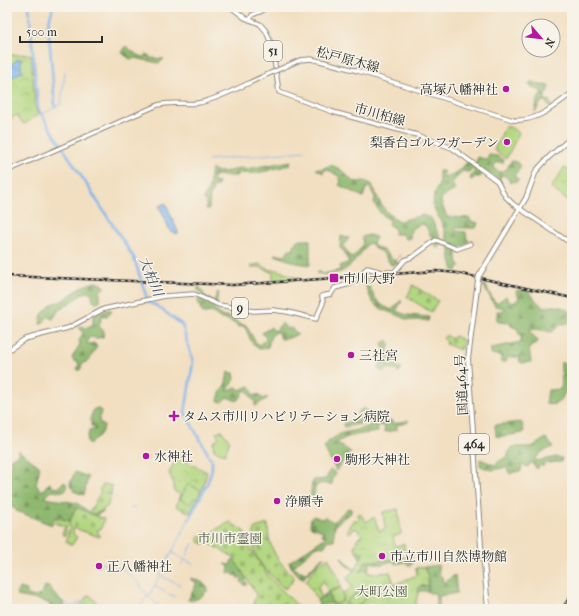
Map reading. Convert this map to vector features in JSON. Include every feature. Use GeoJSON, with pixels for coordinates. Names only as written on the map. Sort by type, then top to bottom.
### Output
{"type":"FeatureCollection","features":[{"type":"Feature","properties":{"kind":"highway","name":"国道464号"},"geometry":{"type":"LineString","coordinates":[[488,609],[484,562],[481,546],[468,359],[479,278],[520,209],[527,195],[534,174],[548,157],[572,137]]}},
{"type":"Feature","properties":{"kind":"main road","name":"市川柏線"},"geometry":{"type":"LineString","coordinates":[[231,7],[242,16],[262,25],[270,37],[279,92],[333,112],[424,137],[455,150],[494,179],[499,184],[507,199],[572,244]]}},
{"type":"Feature","properties":{"kind":"main road"},"geometry":{"type":"LineString","coordinates":[[250,20],[252,16],[262,11],[266,7]]}},
{"type":"Feature","properties":{"kind":"main road","name":"松戸原木線"},"geometry":{"type":"LineString","coordinates":[[7,171],[155,106],[166,103],[193,104],[208,101],[300,60],[328,63],[362,72],[513,120],[524,121],[539,116],[572,93]]}},
{"type":"Feature","properties":{"kind":"main road","name":"9"},"geometry":{"type":"LineString","coordinates":[[7,351],[25,339],[68,328],[104,309],[165,296],[194,294],[219,304],[254,311],[273,310],[288,312],[316,319],[323,302],[322,296],[331,294],[335,288],[350,284],[366,268],[382,272],[394,272],[405,260],[414,256],[436,240],[457,249],[470,244]]}},
{"type":"Feature","properties":{"kind":"green space"},"geometry":{"type":"Polygon","coordinates":[[[126,46],[137,55],[144,57],[146,54],[149,55],[150,58],[164,59],[159,63],[134,58],[130,59],[122,53],[126,46]]]}},
{"type":"Feature","properties":{"kind":"green space"},"geometry":{"type":"Polygon","coordinates":[[[31,54],[35,105],[38,115],[25,124],[21,122],[17,115],[7,121],[7,55],[31,54]]]}},
{"type":"Feature","properties":{"kind":"green space"},"geometry":{"type":"Polygon","coordinates":[[[531,81],[543,86],[549,86],[547,93],[545,94],[545,100],[549,100],[552,106],[550,108],[545,101],[542,101],[535,112],[537,101],[542,92],[529,85],[531,81]]]}},
{"type":"Feature","properties":{"kind":"green space","name":"梨香台ゴルフガーデン"},"geometry":{"type":"Polygon","coordinates":[[[505,127],[510,127],[519,133],[506,159],[494,150],[505,127]]]}},
{"type":"Feature","properties":{"kind":"green space"},"geometry":{"type":"Polygon","coordinates":[[[489,155],[497,156],[504,160],[503,163],[498,162],[494,165],[495,170],[501,172],[507,169],[511,161],[516,162],[521,166],[514,176],[519,180],[517,182],[513,181],[512,183],[509,182],[509,179],[503,175],[499,179],[484,170],[480,177],[475,177],[472,180],[470,179],[472,174],[475,172],[473,169],[468,172],[462,171],[452,183],[455,190],[442,197],[441,202],[447,217],[470,218],[470,221],[478,223],[476,228],[455,228],[456,231],[466,232],[467,240],[470,241],[458,250],[457,259],[461,267],[458,267],[457,271],[453,270],[450,258],[450,249],[443,226],[433,206],[434,194],[439,185],[439,171],[443,171],[444,177],[448,176],[458,171],[468,161],[475,164],[478,157],[487,160],[489,155]]]}},
{"type":"Feature","properties":{"kind":"green space"},"geometry":{"type":"Polygon","coordinates":[[[291,161],[290,165],[258,173],[240,173],[237,176],[215,175],[213,182],[218,183],[218,186],[214,186],[210,197],[209,209],[206,209],[206,202],[203,199],[209,189],[209,176],[212,169],[219,172],[230,171],[238,168],[246,169],[291,161]]]}},
{"type":"Feature","properties":{"kind":"green space"},"geometry":{"type":"Polygon","coordinates":[[[330,165],[342,171],[352,181],[364,181],[372,184],[379,201],[385,210],[400,221],[422,215],[431,218],[443,244],[437,249],[427,228],[425,225],[421,224],[411,229],[410,238],[406,239],[402,234],[394,234],[395,229],[388,224],[390,219],[382,215],[374,203],[375,197],[370,188],[367,187],[363,197],[339,185],[341,182],[339,176],[326,169],[323,173],[316,169],[322,169],[330,165]]]}},
{"type":"Feature","properties":{"kind":"green space"},"geometry":{"type":"Polygon","coordinates":[[[564,168],[572,171],[572,204],[551,188],[564,168]]]}},
{"type":"Feature","properties":{"kind":"green space"},"geometry":{"type":"Polygon","coordinates":[[[369,235],[376,237],[373,244],[385,251],[394,261],[399,256],[395,261],[398,264],[391,265],[382,252],[375,249],[372,244],[368,243],[353,263],[347,268],[334,274],[324,274],[340,270],[340,266],[349,262],[340,248],[341,236],[349,238],[343,246],[352,258],[359,251],[363,244],[362,237],[369,235]]]}},
{"type":"Feature","properties":{"kind":"green space"},"geometry":{"type":"Polygon","coordinates":[[[297,240],[310,240],[310,265],[297,263],[275,255],[285,256],[289,249],[294,250],[294,245],[297,240]]]}},
{"type":"Feature","properties":{"kind":"green space"},"geometry":{"type":"Polygon","coordinates":[[[259,264],[270,270],[277,270],[300,279],[273,281],[273,273],[259,267],[250,266],[259,264]]]}},
{"type":"Feature","properties":{"kind":"green space"},"geometry":{"type":"Polygon","coordinates":[[[361,278],[366,279],[375,298],[383,306],[392,310],[400,301],[402,301],[396,311],[407,315],[429,317],[428,321],[408,320],[380,308],[373,303],[361,278]]]}},
{"type":"Feature","properties":{"kind":"green space"},"geometry":{"type":"Polygon","coordinates":[[[95,282],[102,284],[105,287],[100,291],[100,302],[95,303],[92,296],[88,292],[84,293],[58,311],[53,319],[48,316],[42,324],[40,324],[42,314],[52,304],[62,301],[83,286],[95,282]]]}},
{"type":"Feature","properties":{"kind":"green space"},"geometry":{"type":"Polygon","coordinates":[[[485,284],[492,298],[497,303],[506,296],[508,301],[512,303],[515,302],[519,298],[516,291],[525,290],[544,307],[559,306],[565,308],[571,312],[568,323],[561,324],[552,332],[536,329],[529,331],[538,341],[529,348],[531,362],[522,363],[520,362],[519,357],[508,357],[506,362],[501,362],[501,356],[491,354],[491,348],[521,342],[521,336],[518,333],[518,329],[511,326],[510,323],[499,322],[497,320],[497,311],[503,311],[505,308],[495,306],[483,285],[485,284]]]}},
{"type":"Feature","properties":{"kind":"green space"},"geometry":{"type":"Polygon","coordinates":[[[413,285],[438,301],[431,312],[407,297],[413,285]]]}},
{"type":"Feature","properties":{"kind":"green space"},"geometry":{"type":"Polygon","coordinates":[[[199,286],[207,297],[214,301],[218,292],[216,301],[218,303],[214,305],[213,308],[223,317],[227,316],[240,324],[246,325],[259,345],[266,338],[262,333],[271,327],[275,331],[282,323],[287,329],[291,328],[298,334],[289,338],[281,339],[276,332],[271,336],[268,347],[260,349],[254,345],[244,326],[239,327],[229,320],[221,319],[212,312],[202,312],[197,301],[203,298],[197,288],[199,286]]]}},
{"type":"Feature","properties":{"kind":"green space"},"geometry":{"type":"Polygon","coordinates":[[[107,310],[112,310],[107,316],[102,316],[99,326],[104,331],[103,337],[89,337],[87,344],[94,343],[97,346],[89,361],[83,363],[80,370],[78,370],[79,363],[72,358],[80,344],[79,341],[83,333],[79,327],[82,326],[86,328],[93,326],[93,316],[107,310]]]}},
{"type":"Feature","properties":{"kind":"green space"},"geometry":{"type":"Polygon","coordinates":[[[447,335],[451,339],[455,336],[464,341],[460,350],[446,344],[447,342],[443,338],[447,335]]]}},
{"type":"Feature","properties":{"kind":"green space"},"geometry":{"type":"Polygon","coordinates":[[[388,340],[390,344],[388,353],[395,357],[398,362],[396,366],[402,369],[399,372],[388,369],[384,372],[377,369],[383,359],[387,360],[382,343],[388,340]]]}},
{"type":"Feature","properties":{"kind":"green space"},"geometry":{"type":"Polygon","coordinates":[[[561,362],[572,370],[572,377],[567,378],[566,388],[560,401],[552,405],[546,404],[548,390],[561,388],[561,362]]]}},
{"type":"Feature","properties":{"kind":"green space"},"geometry":{"type":"Polygon","coordinates":[[[228,372],[234,373],[235,379],[227,391],[237,387],[239,390],[250,386],[254,396],[259,394],[263,399],[268,398],[255,406],[255,401],[252,399],[247,390],[243,392],[237,401],[227,397],[222,402],[218,401],[220,393],[226,383],[228,372]]]}},
{"type":"Feature","properties":{"kind":"green space"},"geometry":{"type":"Polygon","coordinates":[[[363,408],[383,419],[392,421],[393,424],[409,420],[407,423],[397,425],[397,430],[385,432],[384,425],[377,426],[378,432],[356,435],[341,440],[337,443],[351,452],[336,471],[324,447],[329,441],[342,433],[370,426],[370,422],[344,427],[343,425],[344,423],[360,420],[360,416],[357,413],[363,408]]]}},
{"type":"Feature","properties":{"kind":"green space"},"geometry":{"type":"Polygon","coordinates":[[[94,409],[101,410],[99,422],[104,426],[100,434],[89,444],[87,441],[89,431],[96,429],[91,426],[91,416],[94,409]]]}},
{"type":"Feature","properties":{"kind":"green space"},"geometry":{"type":"Polygon","coordinates":[[[522,423],[523,433],[499,437],[496,436],[495,425],[522,423]]]}},
{"type":"Feature","properties":{"kind":"green space"},"geometry":{"type":"Polygon","coordinates":[[[221,430],[230,441],[225,454],[214,450],[213,442],[219,438],[216,433],[221,430]]]}},
{"type":"Feature","properties":{"kind":"green space"},"geometry":{"type":"Polygon","coordinates":[[[546,438],[553,447],[542,452],[535,459],[537,461],[557,457],[562,458],[561,462],[544,463],[543,467],[542,465],[539,466],[537,469],[531,462],[528,467],[522,465],[521,471],[510,474],[506,467],[492,470],[480,466],[480,459],[495,465],[507,457],[511,447],[532,447],[546,438]]]}},
{"type":"Feature","properties":{"kind":"green space"},"geometry":{"type":"Polygon","coordinates":[[[18,450],[40,467],[36,484],[41,490],[45,490],[46,486],[50,483],[52,487],[59,488],[63,482],[66,483],[67,489],[60,492],[52,491],[45,496],[45,498],[77,503],[92,514],[104,511],[95,516],[76,508],[69,521],[55,517],[52,525],[16,511],[17,509],[11,506],[7,507],[7,467],[12,465],[10,459],[18,455],[18,450]]]}},
{"type":"Feature","properties":{"kind":"green space"},"geometry":{"type":"Polygon","coordinates":[[[181,453],[183,460],[207,472],[203,487],[190,513],[176,506],[181,495],[174,491],[174,484],[169,473],[178,455],[181,453]]]}},
{"type":"Feature","properties":{"kind":"green space"},"geometry":{"type":"Polygon","coordinates":[[[330,470],[336,475],[333,477],[332,484],[317,485],[314,495],[317,502],[315,503],[310,500],[312,484],[314,480],[326,479],[330,470]]]}},
{"type":"Feature","properties":{"kind":"green space"},"geometry":{"type":"Polygon","coordinates":[[[75,472],[88,477],[84,495],[73,491],[74,489],[70,486],[75,472]]]}},
{"type":"Feature","properties":{"kind":"green space"},"geometry":{"type":"Polygon","coordinates":[[[104,484],[112,486],[111,496],[109,495],[108,498],[110,499],[108,506],[97,513],[89,513],[101,491],[99,490],[104,484]]]}},
{"type":"Feature","properties":{"kind":"green space"},"geometry":{"type":"Polygon","coordinates":[[[188,484],[201,490],[197,499],[194,497],[190,504],[180,499],[188,484]]]}},
{"type":"Feature","properties":{"kind":"green space"},"geometry":{"type":"Polygon","coordinates":[[[76,507],[104,519],[101,529],[98,529],[99,537],[74,528],[73,534],[77,537],[72,545],[66,542],[70,526],[67,526],[65,536],[62,534],[65,526],[56,524],[57,518],[69,521],[69,524],[76,507]]]}},
{"type":"Feature","properties":{"kind":"green space"},"geometry":{"type":"Polygon","coordinates":[[[348,508],[351,509],[351,513],[340,521],[334,529],[334,541],[328,541],[324,547],[317,546],[293,568],[306,573],[322,557],[324,557],[303,579],[294,572],[289,562],[326,537],[322,535],[323,531],[311,527],[311,518],[314,516],[321,519],[326,517],[333,522],[348,508]]]}},
{"type":"Feature","properties":{"kind":"green space","name":"大町公園"},"geometry":{"type":"Polygon","coordinates":[[[398,509],[401,534],[393,537],[395,546],[404,544],[405,550],[389,553],[389,560],[366,561],[360,571],[361,572],[366,568],[368,573],[376,574],[390,572],[394,585],[417,575],[416,568],[424,567],[428,578],[428,585],[419,586],[416,605],[416,608],[418,609],[376,609],[377,607],[371,601],[364,607],[356,609],[368,595],[366,592],[354,594],[340,609],[320,608],[319,605],[329,603],[337,604],[343,601],[343,594],[352,587],[347,577],[356,569],[363,554],[363,552],[356,550],[354,547],[357,542],[356,540],[362,535],[356,528],[349,533],[347,531],[355,519],[356,521],[360,518],[357,515],[360,513],[366,522],[374,517],[379,531],[385,529],[383,512],[398,509]]]}},
{"type":"Feature","properties":{"kind":"green space","name":"市川市霊園"},"geometry":{"type":"Polygon","coordinates":[[[230,522],[245,532],[244,537],[251,539],[250,548],[268,576],[301,609],[254,609],[254,600],[256,597],[255,592],[233,557],[207,542],[203,544],[198,541],[198,538],[206,532],[213,534],[215,530],[230,522]]]}},
{"type":"Feature","properties":{"kind":"green space"},"geometry":{"type":"Polygon","coordinates":[[[268,524],[268,533],[272,548],[279,560],[295,579],[285,589],[261,564],[253,547],[255,528],[268,524]]]}},
{"type":"Feature","properties":{"kind":"green space"},"geometry":{"type":"Polygon","coordinates":[[[358,524],[375,561],[410,557],[411,555],[412,565],[408,565],[406,562],[395,564],[393,561],[380,564],[371,562],[368,569],[366,568],[361,572],[360,571],[356,582],[341,605],[320,607],[317,601],[328,592],[332,603],[337,604],[343,601],[345,593],[352,587],[347,577],[354,571],[346,565],[341,557],[347,564],[355,569],[361,560],[354,547],[357,542],[356,540],[362,535],[356,528],[349,533],[347,531],[358,524]]]}},
{"type":"Feature","properties":{"kind":"green space"},"geometry":{"type":"Polygon","coordinates":[[[328,557],[341,587],[328,592],[324,581],[318,586],[321,597],[317,600],[306,581],[317,566],[328,557]]]}},
{"type":"Feature","properties":{"kind":"green space"},"geometry":{"type":"Polygon","coordinates":[[[232,560],[236,560],[246,578],[245,581],[247,583],[245,586],[241,582],[242,578],[240,577],[238,579],[237,575],[228,573],[229,566],[225,564],[230,565],[232,560]]]}},
{"type":"Feature","properties":{"kind":"green space"},"geometry":{"type":"Polygon","coordinates":[[[438,565],[439,574],[443,578],[442,581],[445,582],[455,575],[457,593],[439,596],[439,609],[434,609],[437,608],[435,593],[429,593],[428,581],[428,591],[419,591],[415,601],[416,608],[359,578],[368,569],[368,573],[376,574],[390,572],[394,585],[417,575],[416,568],[438,565]]]}},
{"type":"Feature","properties":{"kind":"green space"},"geometry":{"type":"Polygon","coordinates":[[[191,578],[202,582],[209,589],[198,599],[188,600],[196,585],[196,582],[191,580],[191,578]]]}},
{"type":"Feature","properties":{"kind":"green space"},"geometry":{"type":"Polygon","coordinates":[[[45,586],[51,588],[54,594],[62,601],[65,607],[64,609],[60,606],[58,609],[50,607],[50,604],[43,601],[17,596],[17,591],[20,588],[26,590],[28,595],[36,597],[42,593],[45,586]]]}},
{"type":"Feature","properties":{"kind":"green space"},"geometry":{"type":"Polygon","coordinates":[[[340,588],[343,598],[340,603],[334,604],[331,601],[329,592],[340,588]]]}},
{"type":"Feature","properties":{"kind":"green space"},"geometry":{"type":"Polygon","coordinates":[[[366,592],[368,595],[355,609],[340,609],[355,594],[366,592]]]}},
{"type":"Feature","properties":{"kind":"green space"},"geometry":{"type":"Polygon","coordinates":[[[88,595],[91,596],[103,609],[86,609],[88,605],[86,604],[79,609],[72,609],[82,604],[88,595]]]}},
{"type":"Feature","properties":{"kind":"water"},"geometry":{"type":"Polygon","coordinates":[[[17,59],[21,59],[21,68],[24,72],[12,77],[7,77],[7,67],[9,67],[17,59]]]}},
{"type":"Feature","properties":{"kind":"water"},"geometry":{"type":"Polygon","coordinates":[[[166,203],[178,234],[170,231],[159,206],[166,203]]]}},
{"type":"Feature","properties":{"kind":"waterway","name":"大柏川"},"geometry":{"type":"LineString","coordinates":[[29,7],[38,109],[134,258],[148,302],[157,306],[182,325],[193,362],[185,413],[212,461],[212,468],[207,483],[189,519]]}},
{"type":"Feature","properties":{"kind":"waterway"},"geometry":{"type":"LineString","coordinates":[[53,7],[48,24],[55,107]]}},
{"type":"Feature","properties":{"kind":"waterway"},"geometry":{"type":"LineString","coordinates":[[41,115],[61,104],[65,72]]}},
{"type":"Feature","properties":{"kind":"waterway"},"geometry":{"type":"LineString","coordinates":[[208,160],[305,151]]}},
{"type":"Feature","properties":{"kind":"waterway"},"geometry":{"type":"LineString","coordinates":[[131,508],[136,507]]}},
{"type":"Feature","properties":{"kind":"waterway","name":"大柏川"},"geometry":{"type":"LineString","coordinates":[[138,609],[153,589],[189,519]]}},
{"type":"Feature","properties":{"kind":"waterway"},"geometry":{"type":"LineString","coordinates":[[188,552],[193,544]]}},
{"type":"Feature","properties":{"kind":"waterway"},"geometry":{"type":"LineString","coordinates":[[172,553],[193,564]]}},
{"type":"Feature","properties":{"kind":"waterway"},"geometry":{"type":"LineString","coordinates":[[181,565],[184,561]]}},
{"type":"Feature","properties":{"kind":"waterway"},"geometry":{"type":"LineString","coordinates":[[93,562],[104,564],[113,568],[120,568]]}},
{"type":"Feature","properties":{"kind":"waterway"},"geometry":{"type":"LineString","coordinates":[[123,569],[127,572]]}},
{"type":"Feature","properties":{"kind":"waterway"},"geometry":{"type":"LineString","coordinates":[[129,574],[132,577]]}},
{"type":"Feature","properties":{"kind":"waterway"},"geometry":{"type":"LineString","coordinates":[[161,576],[180,585]]}},
{"type":"Feature","properties":{"kind":"waterway"},"geometry":{"type":"LineString","coordinates":[[133,578],[141,585],[140,587]]}},
{"type":"Feature","properties":{"kind":"waterway"},"geometry":{"type":"LineString","coordinates":[[155,587],[175,597]]}},
{"type":"Feature","properties":{"kind":"waterway"},"geometry":{"type":"LineString","coordinates":[[141,588],[148,595]]}},
{"type":"Feature","properties":{"kind":"waterway"},"geometry":{"type":"LineString","coordinates":[[148,596],[162,609]]}},
{"type":"Feature","properties":{"kind":"waterway"},"geometry":{"type":"LineString","coordinates":[[68,605],[73,607],[81,601],[95,609]]}},
{"type":"Feature","properties":{"kind":"waterway"},"geometry":{"type":"LineString","coordinates":[[63,602],[67,604]]}},
{"type":"Feature","properties":{"kind":"waterway"},"geometry":{"type":"LineString","coordinates":[[155,609],[158,605]]}},
{"type":"Feature","properties":{"kind":"railway"},"geometry":{"type":"LineString","coordinates":[[7,276],[233,285],[436,271],[457,273],[572,298]]}},
{"type":"Feature","properties":{"kind":"railway"},"geometry":{"type":"LineString","coordinates":[[562,609],[572,594]]}},
{"type":"Feature","properties":{"kind":"place","name":"高塚八幡神社"},"geometry":{"type":"Point","coordinates":[506,89]}},
{"type":"Feature","properties":{"kind":"place","name":"梨香台ゴルフガーデン"},"geometry":{"type":"Point","coordinates":[507,142]}},
{"type":"Feature","properties":{"kind":"place","name":"市川大野"},"geometry":{"type":"Point","coordinates":[334,278]}},
{"type":"Feature","properties":{"kind":"place","name":"三社宮"},"geometry":{"type":"Point","coordinates":[351,355]}},
{"type":"Feature","properties":{"kind":"place","name":"タムス市川リハビリテーション病院"},"geometry":{"type":"Point","coordinates":[174,416]}},
{"type":"Feature","properties":{"kind":"place","name":"水神社"},"geometry":{"type":"Point","coordinates":[146,456]}},
{"type":"Feature","properties":{"kind":"place","name":"駒形大神社"},"geometry":{"type":"Point","coordinates":[337,459]}},
{"type":"Feature","properties":{"kind":"place","name":"浄願寺"},"geometry":{"type":"Point","coordinates":[277,501]}},
{"type":"Feature","properties":{"kind":"place","name":"市立市川自然博物館"},"geometry":{"type":"Point","coordinates":[382,556]}},
{"type":"Feature","properties":{"kind":"place","name":"正八幡神社"},"geometry":{"type":"Point","coordinates":[99,566]}}]}
